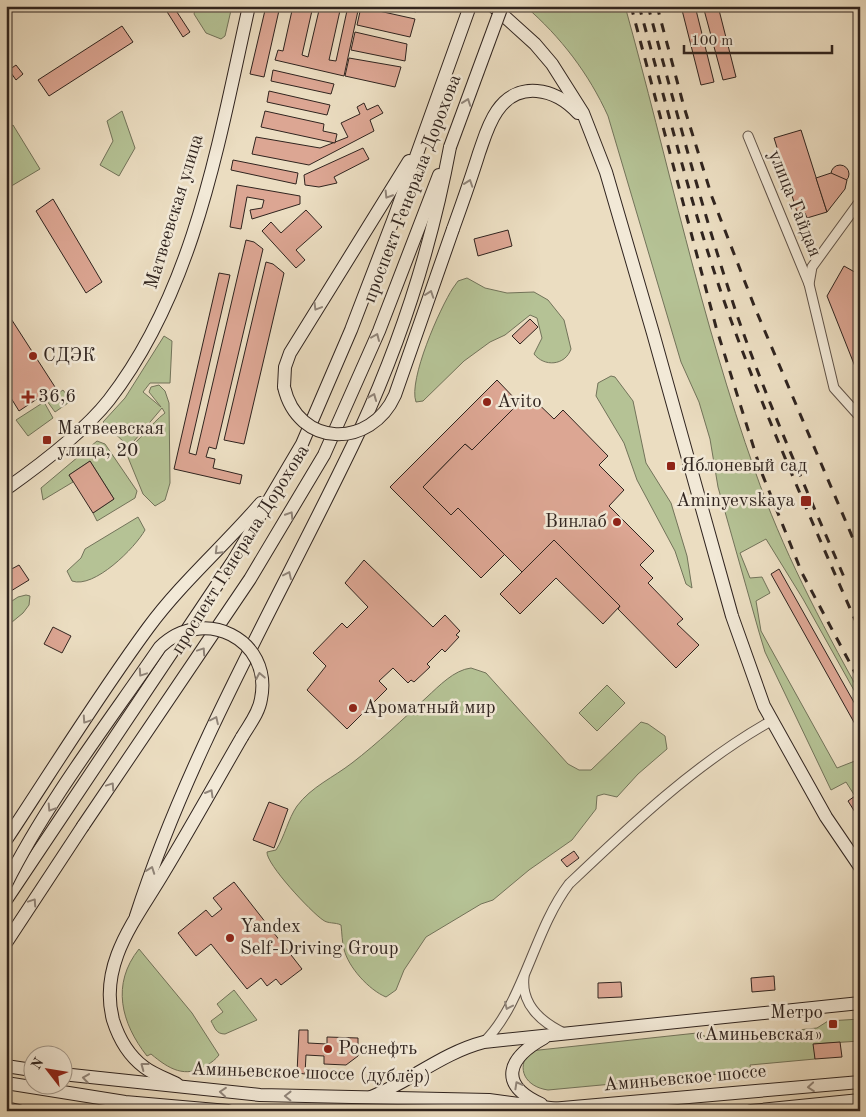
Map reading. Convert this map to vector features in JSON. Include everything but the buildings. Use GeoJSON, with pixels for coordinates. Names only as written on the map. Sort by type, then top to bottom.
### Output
{"type":"FeatureCollection","features":[{"type":"Feature","properties":{"kind":"main road","name":"Матвеевская улица"},"geometry":{"type":"LineString","coordinates":[[6,489],[69,440],[108,401],[158,322],[176,283],[190,240],[210,170],[249,6]]}},
{"type":"Feature","properties":{"kind":"main road","name":"проспект Генерала Дорохова"},"geometry":{"type":"LineString","coordinates":[[6,900],[233,561],[285,475],[321,402],[351,330],[470,6]]}},
{"type":"Feature","properties":{"kind":"main road"},"geometry":{"type":"LineString","coordinates":[[493,6],[535,44],[552,64],[583,112],[592,133],[606,172],[651,324],[732,616],[764,706],[826,817],[860,867]]}},
{"type":"Feature","properties":{"kind":"main road","name":"проспект Генерала Дорохова"},"geometry":{"type":"LineString","coordinates":[[6,943],[250,579],[324,455],[379,331],[502,6]]}},
{"type":"Feature","properties":{"kind":"main road"},"geometry":{"type":"LineString","coordinates":[[423,138],[290,353],[285,367],[284,387],[291,407],[297,415],[318,431],[340,435],[362,430],[383,415],[395,394],[491,121],[498,110],[510,98],[528,90],[541,90],[555,94],[568,102],[592,133]]}},
{"type":"Feature","properties":{"kind":"main road"},"geometry":{"type":"LineString","coordinates":[[136,916],[151,869],[202,750],[360,428],[402,323],[427,252],[440,201],[450,147]]}},
{"type":"Feature","properties":{"kind":"main road"},"geometry":{"type":"LineString","coordinates":[[6,840],[148,628],[176,594],[231,538],[285,475]]}},
{"type":"Feature","properties":{"kind":"main road"},"geometry":{"type":"LineString","coordinates":[[6,884],[21,855],[62,791],[160,647],[169,638],[189,629],[210,628],[228,633],[248,648],[258,665],[262,685],[261,700],[257,713],[164,873],[136,916],[118,952],[109,980],[109,998],[116,1030],[130,1053],[144,1068],[186,1089]]}},
{"type":"Feature","properties":{"kind":"main road"},"geometry":{"type":"LineString","coordinates":[[371,1097],[402,1083],[449,1054],[484,1042],[860,1003]]}},
{"type":"Feature","properties":{"kind":"main road"},"geometry":{"type":"LineString","coordinates":[[548,1036],[525,1048],[515,1060],[512,1070],[514,1083],[528,1098],[558,1109]]}},
{"type":"Feature","properties":{"kind":"main road"},"geometry":{"type":"LineString","coordinates":[[6,1066],[22,1068]]}},
{"type":"Feature","properties":{"kind":"main road","name":"Аминьевское шоссе (дублёр)"},"geometry":{"type":"LineString","coordinates":[[72,1075],[186,1089],[260,1095],[489,1100],[558,1109]]}},
{"type":"Feature","properties":{"kind":"main road","name":"Аминьевское шоссе"},"geometry":{"type":"LineString","coordinates":[[514,1111],[558,1109],[860,1082]]}},
{"type":"Feature","properties":{"kind":"main road"},"geometry":{"type":"LineString","coordinates":[[7,1084],[125,1102],[228,1111]]}},
{"type":"Feature","properties":{"kind":"main road","name":"Аминьевское шоссе"},"geometry":{"type":"LineString","coordinates":[[751,1111],[860,1100]]}},
{"type":"Feature","properties":{"kind":"main road"},"geometry":{"type":"LineString","coordinates":[[784,1111],[807,1105]]}},
{"type":"Feature","properties":{"kind":"main road"},"geometry":{"type":"LineString","coordinates":[[6,1108],[20,1111]]}},
{"type":"Feature","properties":{"kind":"street","name":"улица Гайдая"},"geometry":{"type":"LineString","coordinates":[[748,136],[809,284],[834,388],[860,417]]}},
{"type":"Feature","properties":{"kind":"street","name":"улица Гайдая"},"geometry":{"type":"LineString","coordinates":[[809,284],[812,267],[860,201]]}},
{"type":"Feature","properties":{"kind":"street"},"geometry":{"type":"LineString","coordinates":[[484,1042],[494,1031],[505,1013],[557,899],[568,884],[698,769],[738,739],[771,721]]}},
{"type":"Feature","properties":{"kind":"street"},"geometry":{"type":"LineString","coordinates":[[526,967],[524,988],[529,1004],[553,1028],[565,1034]]}},
{"type":"Feature","properties":{"kind":"green space"},"geometry":{"type":"Polygon","coordinates":[[[196,6],[232,6],[225,36],[221,39],[206,33],[194,14],[196,6]]]}},
{"type":"Feature","properties":{"kind":"green space"},"geometry":{"type":"Polygon","coordinates":[[[525,6],[625,6],[701,298],[755,471],[790,557],[816,612],[860,693],[860,701],[803,599],[766,539],[740,553],[750,578],[762,577],[770,593],[756,601],[761,631],[837,768],[860,759],[860,804],[846,782],[831,790],[765,652],[718,487],[710,439],[699,402],[681,362],[608,116],[592,85],[573,57],[550,30],[525,6]]]}},
{"type":"Feature","properties":{"kind":"green space"},"geometry":{"type":"Polygon","coordinates":[[[122,111],[135,148],[119,176],[100,165],[113,141],[107,121],[122,111]]]}},
{"type":"Feature","properties":{"kind":"green space"},"geometry":{"type":"Polygon","coordinates":[[[13,125],[40,169],[8,188],[6,129],[13,125]]]}},
{"type":"Feature","properties":{"kind":"green space"},"geometry":{"type":"Polygon","coordinates":[[[467,278],[485,288],[507,293],[534,292],[548,300],[564,320],[571,349],[564,359],[554,363],[538,358],[534,354],[542,338],[537,318],[530,315],[505,335],[490,342],[464,361],[423,401],[416,402],[417,378],[433,327],[453,288],[458,281],[467,278]]]}},
{"type":"Feature","properties":{"kind":"green space"},"geometry":{"type":"Polygon","coordinates":[[[164,336],[172,341],[170,383],[150,383],[143,392],[161,407],[149,392],[151,387],[159,385],[165,391],[169,403],[170,483],[165,500],[155,506],[143,494],[125,450],[136,442],[165,413],[162,408],[129,447],[103,422],[125,398],[164,336]]]}},
{"type":"Feature","properties":{"kind":"green space"},"geometry":{"type":"Polygon","coordinates":[[[611,376],[615,377],[633,401],[646,463],[671,503],[687,556],[692,588],[686,584],[675,551],[637,480],[624,443],[596,396],[598,383],[611,376]]]}},
{"type":"Feature","properties":{"kind":"green space"},"geometry":{"type":"Polygon","coordinates":[[[63,390],[71,401],[55,412],[47,401],[63,390]]]}},
{"type":"Feature","properties":{"kind":"green space"},"geometry":{"type":"Polygon","coordinates":[[[44,402],[53,418],[28,436],[16,420],[44,402]]]}},
{"type":"Feature","properties":{"kind":"green space"},"geometry":{"type":"Polygon","coordinates":[[[97,441],[105,444],[137,491],[135,498],[97,521],[93,513],[114,499],[90,461],[69,475],[73,482],[43,500],[41,488],[97,441]]]}},
{"type":"Feature","properties":{"kind":"green space"},"geometry":{"type":"Polygon","coordinates":[[[138,517],[145,530],[123,556],[102,573],[91,579],[81,582],[72,581],[67,571],[81,558],[85,549],[138,517]]]}},
{"type":"Feature","properties":{"kind":"green space"},"geometry":{"type":"Polygon","coordinates":[[[30,596],[29,605],[23,613],[6,627],[6,605],[18,597],[30,596]]]}},
{"type":"Feature","properties":{"kind":"green space"},"geometry":{"type":"Polygon","coordinates":[[[471,668],[486,673],[568,764],[579,770],[591,770],[641,722],[648,724],[665,736],[667,749],[638,774],[617,797],[604,794],[597,796],[596,809],[572,840],[529,870],[493,900],[481,904],[426,937],[404,970],[396,990],[386,997],[379,994],[366,983],[350,963],[343,946],[341,925],[325,921],[309,908],[281,877],[267,852],[276,850],[294,811],[309,793],[362,755],[447,679],[465,669],[471,668]]]}},
{"type":"Feature","properties":{"kind":"green space"},"geometry":{"type":"Polygon","coordinates":[[[607,685],[625,703],[597,731],[579,713],[607,685]]]}},
{"type":"Feature","properties":{"kind":"green space"},"geometry":{"type":"Polygon","coordinates":[[[139,949],[192,1013],[219,1055],[207,1065],[184,1072],[171,1068],[151,1054],[147,1056],[138,1043],[126,1017],[122,990],[130,962],[139,949]]]}},
{"type":"Feature","properties":{"kind":"green space"},"geometry":{"type":"Polygon","coordinates":[[[234,990],[257,1020],[222,1034],[216,1030],[211,1021],[223,1012],[217,1004],[234,990]]]}},
{"type":"Feature","properties":{"kind":"green space"},"geometry":{"type":"Polygon","coordinates":[[[860,1019],[860,1041],[814,1044],[815,1059],[750,1065],[751,1071],[548,1090],[540,1088],[529,1081],[523,1070],[523,1064],[530,1051],[697,1033],[712,1039],[817,1028],[828,1021],[860,1019]]]}},
{"type":"Feature","properties":{"kind":"railway"},"geometry":{"type":"LineString","coordinates":[[631,6],[716,327],[761,471],[802,573],[860,682]]}},
{"type":"Feature","properties":{"kind":"railway"},"geometry":{"type":"LineString","coordinates":[[639,6],[718,284],[777,439],[860,631]]}},
{"type":"Feature","properties":{"kind":"railway"},"geometry":{"type":"LineString","coordinates":[[648,6],[701,200],[737,315],[775,414],[844,577]]}},
{"type":"Feature","properties":{"kind":"railway"},"geometry":{"type":"LineString","coordinates":[[657,6],[684,107],[712,197],[755,308],[860,555]]}},
{"type":"Feature","properties":{"kind":"place","name":"СДЭК"},"geometry":{"type":"Point","coordinates":[33,356]}},
{"type":"Feature","properties":{"kind":"place","name":"36,6"},"geometry":{"type":"Point","coordinates":[28,397]}},
{"type":"Feature","properties":{"kind":"place","name":"Avito"},"geometry":{"type":"Point","coordinates":[487,402]}},
{"type":"Feature","properties":{"kind":"place","name":"Матвеевская улица, 20"},"geometry":{"type":"Point","coordinates":[47,440]}},
{"type":"Feature","properties":{"kind":"place","name":"Яблоневый сад"},"geometry":{"type":"Point","coordinates":[671,466]}},
{"type":"Feature","properties":{"kind":"place","name":"Aminyevskaya"},"geometry":{"type":"Point","coordinates":[806,501]}},
{"type":"Feature","properties":{"kind":"place","name":"Винлаб"},"geometry":{"type":"Point","coordinates":[617,522]}},
{"type":"Feature","properties":{"kind":"place","name":"Ароматный мир"},"geometry":{"type":"Point","coordinates":[353,708]}},
{"type":"Feature","properties":{"kind":"place","name":"Yandex Self-Driving Group"},"geometry":{"type":"Point","coordinates":[230,938]}},
{"type":"Feature","properties":{"kind":"place","name":"Метро «Аминьевская»"},"geometry":{"type":"Point","coordinates":[833,1024]}},
{"type":"Feature","properties":{"kind":"place","name":"Роснефть"},"geometry":{"type":"Point","coordinates":[328,1049]}}]}
